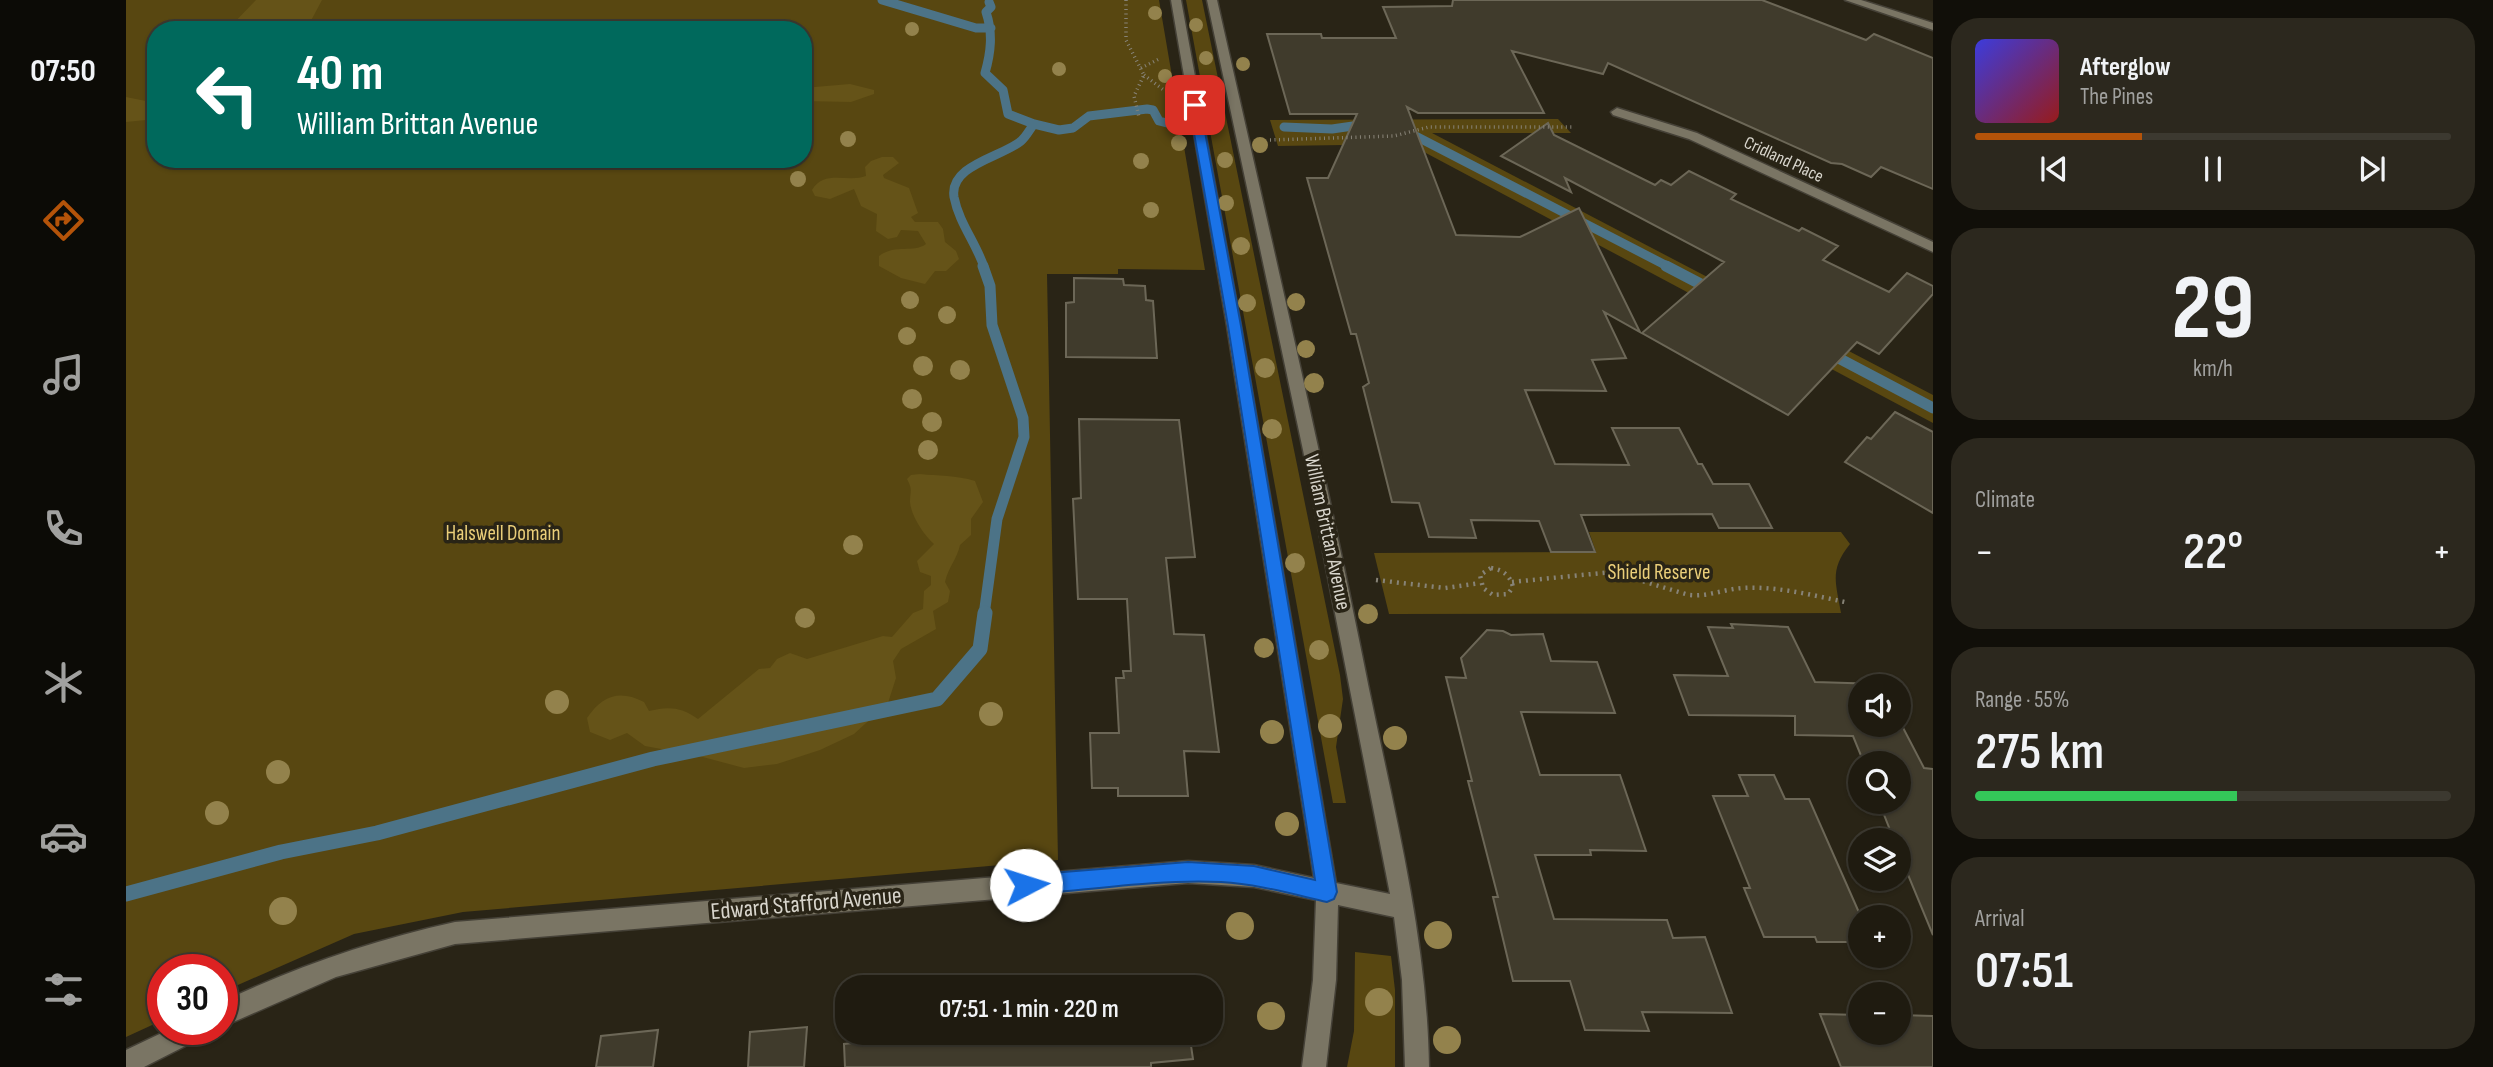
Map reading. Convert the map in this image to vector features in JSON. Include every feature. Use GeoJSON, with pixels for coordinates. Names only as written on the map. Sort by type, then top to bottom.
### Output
{"type":"FeatureCollection","features":[{"type":"Feature","properties":{"kind":"street"},"geometry":{"type":"LineString","coordinates":[[1176,0],[1234,326],[1327,892],[1328,953],[1323,1013],[1314,1067]]}},
{"type":"Feature","properties":{"kind":"street","name":"William Brittan Avenue"},"geometry":{"type":"LineString","coordinates":[[1212,0],[1331,546],[1402,908],[1413,972],[1417,1067]]}},
{"type":"Feature","properties":{"kind":"street"},"geometry":{"type":"LineString","coordinates":[[1850,0],[1875,4],[1933,27]]}},
{"type":"Feature","properties":{"kind":"street","name":"Cridland Place"},"geometry":{"type":"LineString","coordinates":[[1617,112],[1693,136],[1933,247]]}},
{"type":"Feature","properties":{"kind":"street","name":"Edward Stafford Avenue"},"geometry":{"type":"LineString","coordinates":[[238,1007],[288,983],[351,958],[455,933],[1188,872],[1254,876],[1402,908]]}},
{"type":"Feature","properties":{"kind":"street"},"geometry":{"type":"LineString","coordinates":[[126,1063],[163,1045]]}},
{"type":"Feature","properties":{"kind":"path"},"geometry":{"type":"LineString","coordinates":[[1126,0],[1126,40],[1143,75],[1132,94],[1132,102],[1139,117]]}},
{"type":"Feature","properties":{"kind":"path"},"geometry":{"type":"LineString","coordinates":[[1269,141],[1333,140],[1405,133],[1419,129],[1573,127]]}},
{"type":"Feature","properties":{"kind":"path"},"geometry":{"type":"LineString","coordinates":[[1376,580],[1445,588],[1480,583],[1493,594],[1504,596],[1512,591],[1512,582],[1502,571],[1491,568],[1480,575],[1480,583]]}},
{"type":"Feature","properties":{"kind":"path"},"geometry":{"type":"LineString","coordinates":[[1512,582],[1612,572],[1689,595],[1701,596],[1743,588],[1804,593],[1845,602]]}},
{"type":"Feature","properties":{"kind":"green space","name":"Halswell Domain"},"geometry":{"type":"Polygon","coordinates":[[[126,0],[1159,0],[1205,270],[1118,269],[1118,274],[1047,274],[1058,860],[463,912],[354,934],[238,985],[238,954],[147,954],[147,1027],[126,1037],[126,0]]]}},
{"type":"Feature","properties":{"kind":"green space"},"geometry":{"type":"Polygon","coordinates":[[[1186,0],[1202,0],[1340,675],[1343,699],[1336,747],[1346,803],[1333,803],[1186,0]]]}},
{"type":"Feature","properties":{"kind":"green space"},"geometry":{"type":"Polygon","coordinates":[[[1558,119],[1571,133],[1432,133],[1933,395],[1933,423],[1409,144],[1278,146],[1270,120],[1558,119]]]}},
{"type":"Feature","properties":{"kind":"green space","name":"Shield Reserve"},"geometry":{"type":"Polygon","coordinates":[[[1589,532],[1841,532],[1850,544],[1837,569],[1836,585],[1841,613],[1389,614],[1374,553],[1596,552],[1589,532]]]}},
{"type":"Feature","properties":{"kind":"green space"},"geometry":{"type":"Polygon","coordinates":[[[1355,952],[1391,956],[1395,990],[1395,1067],[1347,1067],[1354,1031],[1355,952]]]}},
{"type":"Feature","properties":{"kind":"shaded area"},"geometry":{"type":"Polygon","coordinates":[[[256,0],[322,0],[311,21],[236,21],[256,0]]]}},
{"type":"Feature","properties":{"kind":"shaded area"},"geometry":{"type":"Polygon","coordinates":[[[850,84],[874,90],[874,94],[851,102],[812,101],[812,87],[850,84]]]}},
{"type":"Feature","properties":{"kind":"shaded area"},"geometry":{"type":"Polygon","coordinates":[[[126,97],[147,101],[147,120],[126,122],[126,97]]]}},
{"type":"Feature","properties":{"kind":"shaded area"},"geometry":{"type":"Polygon","coordinates":[[[893,157],[899,163],[883,175],[884,178],[909,188],[918,213],[911,217],[915,222],[938,222],[943,229],[945,242],[956,251],[959,259],[946,271],[935,271],[925,284],[901,278],[879,266],[879,256],[886,252],[926,244],[918,231],[901,230],[897,237],[888,239],[876,231],[877,214],[861,206],[854,189],[830,199],[815,196],[812,190],[823,180],[830,178],[866,176],[865,167],[871,161],[893,157]]]}},
{"type":"Feature","properties":{"kind":"shaded area"},"geometry":{"type":"Polygon","coordinates":[[[911,475],[975,481],[983,502],[971,519],[971,535],[960,545],[946,577],[945,582],[950,591],[948,602],[933,611],[936,629],[901,649],[893,661],[896,678],[888,703],[854,734],[820,750],[777,764],[744,768],[645,746],[627,733],[610,740],[590,732],[587,718],[599,704],[612,697],[635,698],[644,702],[649,711],[675,709],[698,719],[759,669],[770,668],[777,659],[790,653],[807,659],[883,636],[892,637],[913,613],[923,609],[924,591],[931,585],[931,576],[920,572],[917,561],[934,544],[915,519],[910,502],[911,488],[907,479],[911,475]]]}},
{"type":"Feature","properties":{"kind":"building"},"geometry":{"type":"Polygon","coordinates":[[[1453,0],[1762,0],[1866,40],[1874,34],[1933,58],[1933,189],[1881,167],[1871,177],[1842,164],[1831,163],[1608,63],[1603,74],[1512,51],[1544,113],[1418,113],[1407,107],[1456,235],[1520,237],[1579,208],[1640,332],[1604,312],[1626,358],[1592,360],[1606,391],[1525,390],[1555,464],[1629,465],[1612,428],[1679,428],[1698,464],[1702,464],[1713,484],[1749,484],[1772,528],[1719,528],[1712,514],[1581,515],[1595,552],[1551,552],[1539,521],[1471,520],[1476,538],[1429,537],[1419,503],[1392,502],[1363,387],[1369,383],[1356,334],[1351,334],[1307,178],[1328,178],[1357,114],[1290,114],[1267,34],[1321,34],[1322,38],[1396,38],[1383,7],[1452,6],[1453,0]]]}},
{"type":"Feature","properties":{"kind":"building"},"geometry":{"type":"Polygon","coordinates":[[[1548,123],[1554,135],[1655,185],[1661,180],[1671,185],[1689,171],[1736,194],[1731,199],[1838,246],[1823,260],[1889,292],[1907,273],[1933,286],[1933,294],[1879,354],[1857,342],[1788,415],[1642,333],[1724,262],[1565,178],[1571,192],[1501,156],[1548,123]]]}},
{"type":"Feature","properties":{"kind":"building"},"geometry":{"type":"Polygon","coordinates":[[[1074,278],[1123,279],[1124,285],[1145,286],[1146,300],[1153,301],[1157,358],[1066,357],[1066,303],[1074,302],[1074,278]]]}},
{"type":"Feature","properties":{"kind":"building"},"geometry":{"type":"Polygon","coordinates":[[[1895,412],[1933,432],[1933,513],[1845,462],[1867,437],[1871,439],[1895,412]]]}},
{"type":"Feature","properties":{"kind":"building"},"geometry":{"type":"Polygon","coordinates":[[[1079,419],[1179,420],[1195,557],[1166,558],[1174,634],[1204,635],[1219,752],[1184,751],[1188,796],[1118,796],[1118,788],[1092,788],[1090,733],[1119,733],[1116,678],[1124,678],[1123,671],[1131,671],[1127,599],[1078,599],[1073,499],[1081,498],[1079,419]]]}},
{"type":"Feature","properties":{"kind":"building"},"geometry":{"type":"Polygon","coordinates":[[[1731,624],[1788,627],[1815,682],[1848,683],[1848,736],[1795,735],[1795,716],[1689,715],[1674,675],[1728,676],[1708,627],[1733,628],[1731,624]]]}},
{"type":"Feature","properties":{"kind":"building"},"geometry":{"type":"Polygon","coordinates":[[[1487,630],[1503,631],[1511,635],[1543,634],[1551,661],[1597,662],[1615,713],[1521,712],[1540,775],[1620,775],[1646,851],[1590,850],[1591,855],[1535,855],[1554,919],[1667,920],[1673,938],[1705,937],[1732,1013],[1642,1012],[1649,1031],[1585,1030],[1570,981],[1513,981],[1493,897],[1498,897],[1468,781],[1472,781],[1446,677],[1466,678],[1461,658],[1487,630]]]}},
{"type":"Feature","properties":{"kind":"building"},"geometry":{"type":"Polygon","coordinates":[[[1853,737],[1908,737],[1924,768],[1933,769],[1933,935],[1911,882],[1911,828],[1889,828],[1884,814],[1911,814],[1911,751],[1859,751],[1853,737]]]}},
{"type":"Feature","properties":{"kind":"building"},"geometry":{"type":"Polygon","coordinates":[[[1739,775],[1774,775],[1785,799],[1809,799],[1856,905],[1848,905],[1848,942],[1817,942],[1815,937],[1764,937],[1744,888],[1750,888],[1713,796],[1748,796],[1739,775]]]}},
{"type":"Feature","properties":{"kind":"building"},"geometry":{"type":"Polygon","coordinates":[[[1820,1014],[1848,1015],[1848,1045],[1911,1045],[1911,1015],[1933,1016],[1933,1067],[1841,1067],[1820,1014]]]}},
{"type":"Feature","properties":{"kind":"building"},"geometry":{"type":"Polygon","coordinates":[[[807,1027],[804,1067],[748,1067],[750,1032],[807,1027]]]}},
{"type":"Feature","properties":{"kind":"building"},"geometry":{"type":"Polygon","coordinates":[[[658,1030],[653,1067],[596,1067],[601,1036],[658,1030]]]}},
{"type":"Feature","properties":{"kind":"building"},"geometry":{"type":"Polygon","coordinates":[[[844,1045],[1191,1045],[1193,1059],[1151,1063],[1151,1067],[845,1067],[844,1045]]]}},
{"type":"Feature","properties":{"kind":"waterway"},"geometry":{"type":"LineString","coordinates":[[882,0],[976,28],[990,28]]}},
{"type":"Feature","properties":{"kind":"waterway"},"geometry":{"type":"LineString","coordinates":[[989,2],[991,7],[986,12],[990,28]]}},
{"type":"Feature","properties":{"kind":"waterway"},"geometry":{"type":"LineString","coordinates":[[990,28],[989,58],[985,73],[1003,90],[1008,114],[1034,124]]}},
{"type":"Feature","properties":{"kind":"waterway"},"geometry":{"type":"LineString","coordinates":[[1034,124],[1059,130],[1073,128],[1089,116],[1147,109],[1153,110],[1159,121],[1175,125]]}},
{"type":"Feature","properties":{"kind":"waterway"},"geometry":{"type":"LineString","coordinates":[[984,267],[960,216],[954,197],[955,186],[968,169],[1021,141],[1034,124]]}},
{"type":"Feature","properties":{"kind":"waterway"},"geometry":{"type":"LineString","coordinates":[[1284,127],[1332,129],[1367,124]]}},
{"type":"Feature","properties":{"kind":"waterway"},"geometry":{"type":"LineString","coordinates":[[1402,129],[1669,267]]}},
{"type":"Feature","properties":{"kind":"waterway"},"geometry":{"type":"LineString","coordinates":[[983,266],[990,286],[992,325],[1023,418],[1024,437],[997,519],[984,615]]}},
{"type":"Feature","properties":{"kind":"waterway"},"geometry":{"type":"LineString","coordinates":[[1666,266],[1712,290]]}},
{"type":"Feature","properties":{"kind":"waterway"},"geometry":{"type":"LineString","coordinates":[[1827,352],[1933,408]]}},
{"type":"Feature","properties":{"kind":"waterway"},"geometry":{"type":"LineString","coordinates":[[126,894],[281,852],[377,833],[653,759],[937,699],[980,649],[985,613]]}},
{"type":"Feature","properties":{"kind":"route"},"geometry":{"type":"LineString","coordinates":[[1026,885],[1188,872],[1254,876],[1327,892],[1195,105]]}}]}
